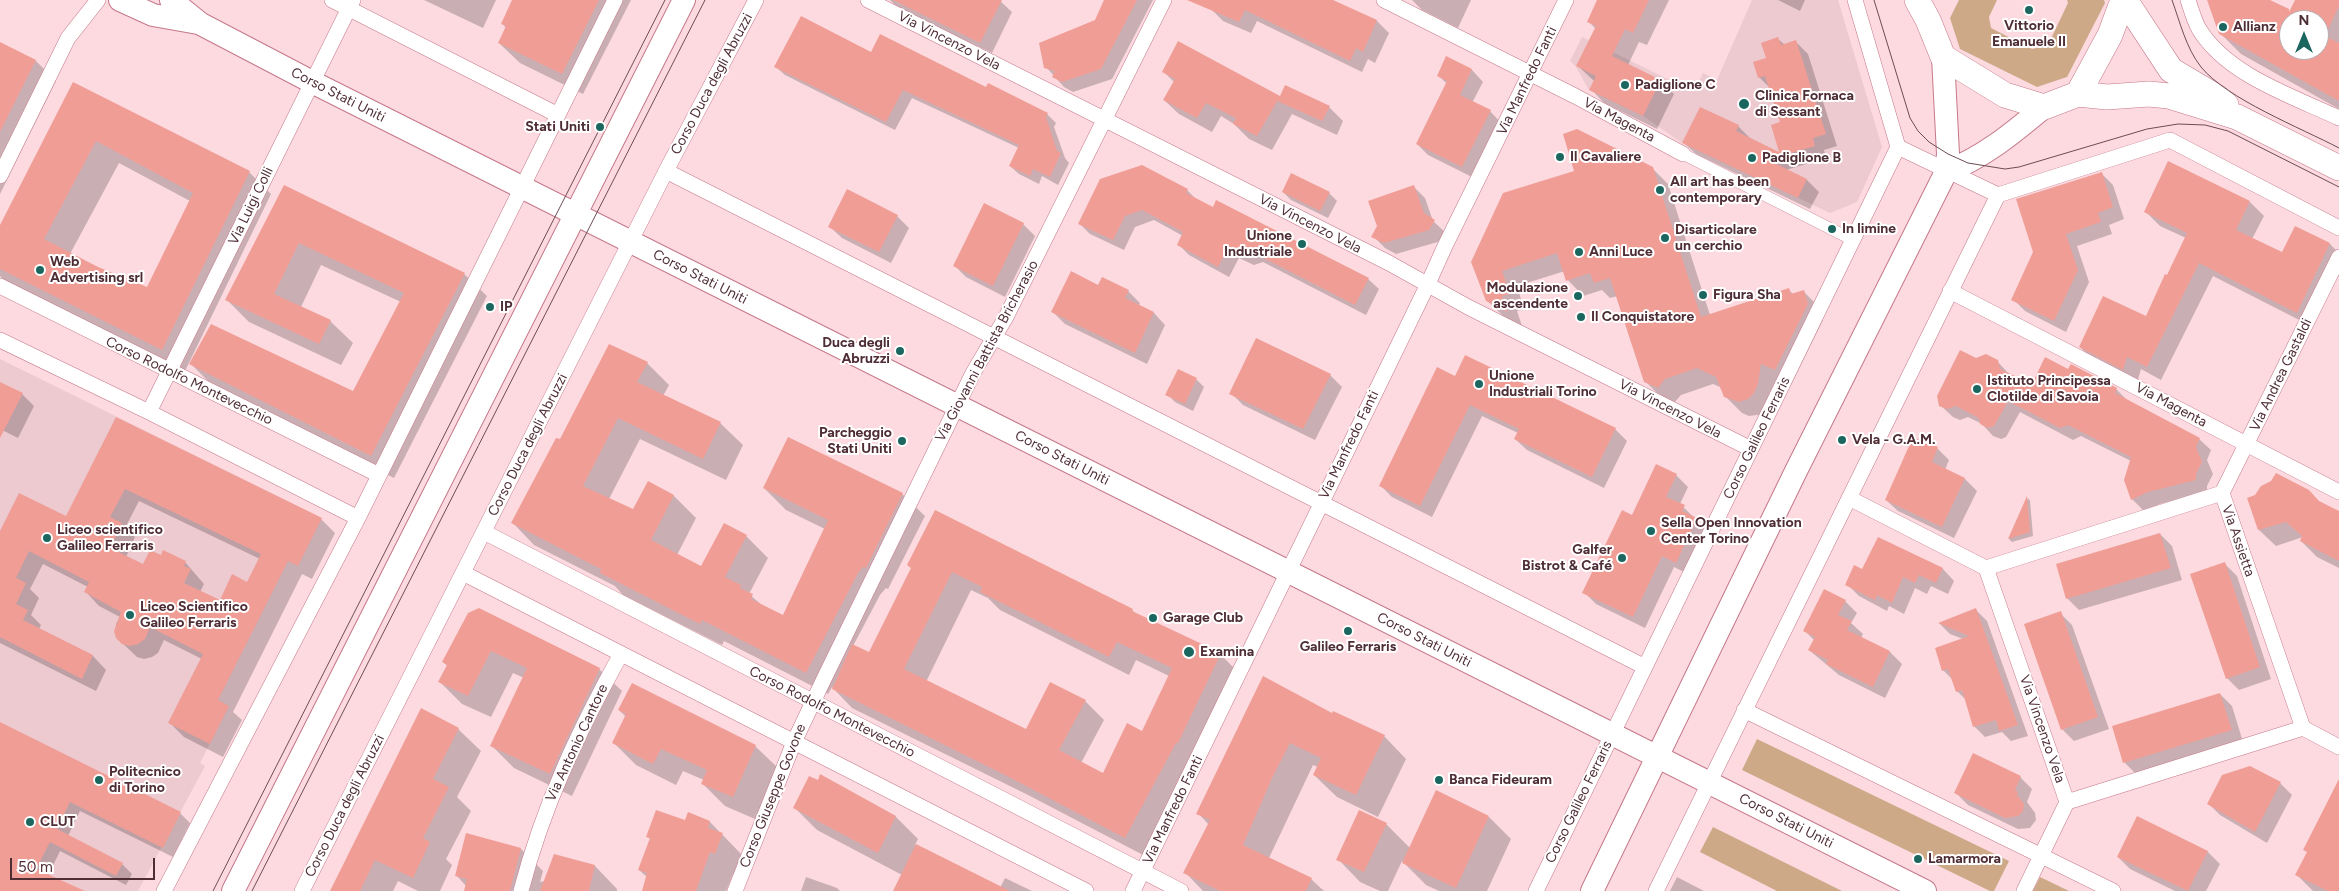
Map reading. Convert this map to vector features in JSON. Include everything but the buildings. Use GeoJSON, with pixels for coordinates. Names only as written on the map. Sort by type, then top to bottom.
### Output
{"type":"FeatureCollection","features":[{"type":"Feature","properties":{"kind":"main road","name":"Corso Stati Uniti"},"geometry":{"type":"LineString","coordinates":[[120,0],[153,14],[201,24]]}},
{"type":"Feature","properties":{"kind":"main road","name":"Corso Stati Uniti"},"geometry":{"type":"LineString","coordinates":[[170,0],[201,24],[312,82],[1925,891]]}},
{"type":"Feature","properties":{"kind":"main road"},"geometry":{"type":"LineString","coordinates":[[233,891],[684,0]]}},
{"type":"Feature","properties":{"kind":"main road"},"geometry":{"type":"LineString","coordinates":[[2078,94],[2110,34],[2124,0]]}},
{"type":"Feature","properties":{"kind":"main road"},"geometry":{"type":"LineString","coordinates":[[2124,0],[2170,70],[2218,98],[2237,117]]}},
{"type":"Feature","properties":{"kind":"main road"},"geometry":{"type":"LineString","coordinates":[[1592,891],[1946,172],[1948,154],[1943,57],[1927,7]]}},
{"type":"Feature","properties":{"kind":"main road"},"geometry":{"type":"LineString","coordinates":[[1943,57],[2004,95],[2044,107]]}},
{"type":"Feature","properties":{"kind":"main road"},"geometry":{"type":"LineString","coordinates":[[1946,172],[1968,163],[2007,138],[2044,107],[2078,94],[2107,97],[2149,94],[2169,96],[2237,117],[2339,168]]}},
{"type":"Feature","properties":{"kind":"street"},"geometry":{"type":"LineString","coordinates":[[0,176],[68,38],[98,0]]}},
{"type":"Feature","properties":{"kind":"street"},"geometry":{"type":"LineString","coordinates":[[332,0],[351,4],[558,115]]}},
{"type":"Feature","properties":{"kind":"street"},"geometry":{"type":"LineString","coordinates":[[164,891],[358,518],[615,0]]}},
{"type":"Feature","properties":{"kind":"street","name":"Corso Duca degli Abruzzi"},"geometry":{"type":"LineString","coordinates":[[302,891],[666,171],[756,0]]}},
{"type":"Feature","properties":{"kind":"street","name":"Via Vincenzo Vela"},"geometry":{"type":"LineString","coordinates":[[868,0],[1104,121],[1389,263],[1428,286],[1751,450]]}},
{"type":"Feature","properties":{"kind":"street","name":"Via Giovanni Battista Bricherasio"},"geometry":{"type":"LineString","coordinates":[[813,702],[973,373],[995,337],[1164,0]]}},
{"type":"Feature","properties":{"kind":"street","name":"Via Magenta"},"geometry":{"type":"LineString","coordinates":[[1384,0],[1853,240]]}},
{"type":"Feature","properties":{"kind":"street","name":"Via Manfredo Fanti"},"geometry":{"type":"LineString","coordinates":[[1133,891],[1566,0]]}},
{"type":"Feature","properties":{"kind":"street"},"geometry":{"type":"LineString","coordinates":[[1855,0],[1898,148],[1946,172],[1998,195],[2170,140],[2339,228]]}},
{"type":"Feature","properties":{"kind":"street"},"geometry":{"type":"LineString","coordinates":[[2188,0],[2198,28],[2214,48],[2245,73],[2339,118]]}},
{"type":"Feature","properties":{"kind":"street","name":"Via Luigi Colli"},"geometry":{"type":"LineString","coordinates":[[149,412],[351,4]]}},
{"type":"Feature","properties":{"kind":"street","name":"Corso Galileo Ferraris"},"geometry":{"type":"LineString","coordinates":[[1536,891],[1898,148]]}},
{"type":"Feature","properties":{"kind":"street"},"geometry":{"type":"LineString","coordinates":[[666,171],[1645,667]]}},
{"type":"Feature","properties":{"kind":"street"},"geometry":{"type":"LineString","coordinates":[[1656,891],[1998,195]]}},
{"type":"Feature","properties":{"kind":"street","name":"Via Andrea Gastaldi"},"geometry":{"type":"LineString","coordinates":[[2222,493],[2339,257]]}},
{"type":"Feature","properties":{"kind":"street","name":"Corso Rodolfo Montevecchio"},"geometry":{"type":"LineString","coordinates":[[0,286],[379,475]]}},
{"type":"Feature","properties":{"kind":"street","name":"Via Magenta"},"geometry":{"type":"LineString","coordinates":[[1950,291],[2339,492]]}},
{"type":"Feature","properties":{"kind":"street"},"geometry":{"type":"LineString","coordinates":[[0,340],[149,412],[358,518]]}},
{"type":"Feature","properties":{"kind":"street","name":"Via Assietta"},"geometry":{"type":"LineString","coordinates":[[1986,568],[2222,493],[2303,728]]}},
{"type":"Feature","properties":{"kind":"street"},"geometry":{"type":"LineString","coordinates":[[1849,498],[1986,568]]}},
{"type":"Feature","properties":{"kind":"street","name":"Corso Rodolfo Montevecchio"},"geometry":{"type":"LineString","coordinates":[[484,532],[1181,891]]}},
{"type":"Feature","properties":{"kind":"street","name":"Via Vincenzo Vela"},"geometry":{"type":"LineString","coordinates":[[1986,568],[2067,802]]}},
{"type":"Feature","properties":{"kind":"street"},"geometry":{"type":"LineString","coordinates":[[463,573],[1086,891]]}},
{"type":"Feature","properties":{"kind":"street","name":"Via Antonio Cantore"},"geometry":{"type":"LineString","coordinates":[[521,891],[544,815],[560,774],[586,719],[621,654]]}},
{"type":"Feature","properties":{"kind":"street","name":"Corso Giuseppe Govone"},"geometry":{"type":"LineString","coordinates":[[735,891],[794,742],[813,702]]}},
{"type":"Feature","properties":{"kind":"street"},"geometry":{"type":"LineString","coordinates":[[1744,710],[2114,891]]}},
{"type":"Feature","properties":{"kind":"street"},"geometry":{"type":"LineString","coordinates":[[2024,891],[2067,802],[2303,728],[2339,747]]}},
{"type":"Feature","properties":{"kind":"shaded area","name":"Clinica Fornaca di Sessant"},"geometry":{"type":"Polygon","coordinates":[[[1752,0],[1838,0],[1882,147],[1857,202],[1830,213],[1682,143],[1643,116],[1589,90],[1576,67],[1570,61],[1582,37],[1694,92],[1703,73],[1717,80],[1752,0]]]}},
{"type":"Feature","properties":{"kind":"shaded area"},"geometry":{"type":"Polygon","coordinates":[[[1959,0],[1997,0],[1989,17],[1991,28],[2032,49],[2048,45],[2068,3],[2067,0],[2104,0],[2105,3],[2067,77],[2037,87],[1960,49],[1950,18],[1959,0]]]}},
{"type":"Feature","properties":{"kind":"shaded area","name":"Liceo Scientifico Galileo Ferraris"},"geometry":{"type":"Polygon","coordinates":[[[0,359],[322,518],[298,566],[288,561],[218,700],[229,706],[200,763],[205,766],[138,891],[0,891],[0,359]]]}},
{"type":"Feature","properties":{"kind":"shaded area"},"geometry":{"type":"Polygon","coordinates":[[[1757,739],[2009,861],[1994,891],[1990,891],[1742,770],[1757,739]]]}},
{"type":"Feature","properties":{"kind":"shaded area"},"geometry":{"type":"Polygon","coordinates":[[[1713,827],[1842,891],[1777,891],[1700,852],[1713,827]]]}},
{"type":"Feature","properties":{"kind":"shaded area"},"geometry":{"type":"Polygon","coordinates":[[[2040,877],[2069,891],[2033,891],[2040,877]]]}},
{"type":"Feature","properties":{"kind":"tram line"},"geometry":{"type":"LineString","coordinates":[[213,891],[665,0]]}},
{"type":"Feature","properties":{"kind":"tram line"},"geometry":{"type":"LineString","coordinates":[[252,891],[705,0]]}},
{"type":"Feature","properties":{"kind":"tram line"},"geometry":{"type":"LineString","coordinates":[[1874,0],[1910,118],[1918,131],[1929,142],[1948,154],[1968,163],[2005,169],[2019,167],[2147,129],[2178,124],[2205,125],[2228,131],[2339,187]]}},
{"type":"Feature","properties":{"kind":"tram line"},"geometry":{"type":"LineString","coordinates":[[2172,0],[2191,52],[2201,67],[2213,79],[2266,112],[2339,148]]}},
{"type":"Feature","properties":{"kind":"place","name":"Vittorio Emanuele II"},"geometry":{"type":"Point","coordinates":[2029,10]}},
{"type":"Feature","properties":{"kind":"place","name":"Allianz"},"geometry":{"type":"Point","coordinates":[2223,27]}},
{"type":"Feature","properties":{"kind":"place","name":"Padiglione C"},"geometry":{"type":"Point","coordinates":[1625,85]}},
{"type":"Feature","properties":{"kind":"place","name":"Clinica Fornaca di Sessant"},"geometry":{"type":"Point","coordinates":[1744,104]}},
{"type":"Feature","properties":{"kind":"place","name":"Stati Uniti"},"geometry":{"type":"Point","coordinates":[600,127]}},
{"type":"Feature","properties":{"kind":"place","name":"Il Cavaliere"},"geometry":{"type":"Point","coordinates":[1560,157]}},
{"type":"Feature","properties":{"kind":"place","name":"Padiglione B"},"geometry":{"type":"Point","coordinates":[1752,158]}},
{"type":"Feature","properties":{"kind":"place","name":"All art has been contemporary"},"geometry":{"type":"Point","coordinates":[1660,190]}},
{"type":"Feature","properties":{"kind":"place","name":"In limine"},"geometry":{"type":"Point","coordinates":[1832,229]}},
{"type":"Feature","properties":{"kind":"place","name":"Disarticolare un cerchio"},"geometry":{"type":"Point","coordinates":[1665,238]}},
{"type":"Feature","properties":{"kind":"place","name":"Unione Industriale"},"geometry":{"type":"Point","coordinates":[1302,244]}},
{"type":"Feature","properties":{"kind":"place","name":"Anni Luce"},"geometry":{"type":"Point","coordinates":[1579,252]}},
{"type":"Feature","properties":{"kind":"place","name":"Web Advertising srl"},"geometry":{"type":"Point","coordinates":[40,270]}},
{"type":"Feature","properties":{"kind":"place","name":"Figura Sha"},"geometry":{"type":"Point","coordinates":[1703,295]}},
{"type":"Feature","properties":{"kind":"place","name":"Modulazione ascendente"},"geometry":{"type":"Point","coordinates":[1578,296]}},
{"type":"Feature","properties":{"kind":"place","name":"IP"},"geometry":{"type":"Point","coordinates":[490,307]}},
{"type":"Feature","properties":{"kind":"place","name":"Il Conquistatore"},"geometry":{"type":"Point","coordinates":[1581,317]}},
{"type":"Feature","properties":{"kind":"place","name":"Duca degli Abruzzi"},"geometry":{"type":"Point","coordinates":[900,351]}},
{"type":"Feature","properties":{"kind":"place","name":"Unione Industriali Torino"},"geometry":{"type":"Point","coordinates":[1479,384]}},
{"type":"Feature","properties":{"kind":"place","name":"Istituto Principessa Clotilde di Savoia"},"geometry":{"type":"Point","coordinates":[1977,389]}},
{"type":"Feature","properties":{"kind":"place","name":"Vela - G.A.M."},"geometry":{"type":"Point","coordinates":[1842,440]}},
{"type":"Feature","properties":{"kind":"place","name":"Parcheggio Stati Uniti"},"geometry":{"type":"Point","coordinates":[902,441]}},
{"type":"Feature","properties":{"kind":"place","name":"Sella Open Innovation Center Torino"},"geometry":{"type":"Point","coordinates":[1651,531]}},
{"type":"Feature","properties":{"kind":"place","name":"Liceo scientifico Galileo Ferraris"},"geometry":{"type":"Point","coordinates":[47,538]}},
{"type":"Feature","properties":{"kind":"place","name":"Galfer Bistrot & Café"},"geometry":{"type":"Point","coordinates":[1622,558]}},
{"type":"Feature","properties":{"kind":"place","name":"Liceo Scientifico Galileo Ferraris"},"geometry":{"type":"Point","coordinates":[130,615]}},
{"type":"Feature","properties":{"kind":"place","name":"Garage Club"},"geometry":{"type":"Point","coordinates":[1153,618]}},
{"type":"Feature","properties":{"kind":"place","name":"Galileo Ferraris"},"geometry":{"type":"Point","coordinates":[1348,631]}},
{"type":"Feature","properties":{"kind":"place","name":"Examina"},"geometry":{"type":"Point","coordinates":[1189,652]}},
{"type":"Feature","properties":{"kind":"place","name":"Politecnico di Torino"},"geometry":{"type":"Point","coordinates":[99,780]}},
{"type":"Feature","properties":{"kind":"place","name":"Banca Fideuram"},"geometry":{"type":"Point","coordinates":[1439,780]}},
{"type":"Feature","properties":{"kind":"place","name":"CLUT"},"geometry":{"type":"Point","coordinates":[30,822]}},
{"type":"Feature","properties":{"kind":"place","name":"Lamarmora"},"geometry":{"type":"Point","coordinates":[1918,859]}}]}
